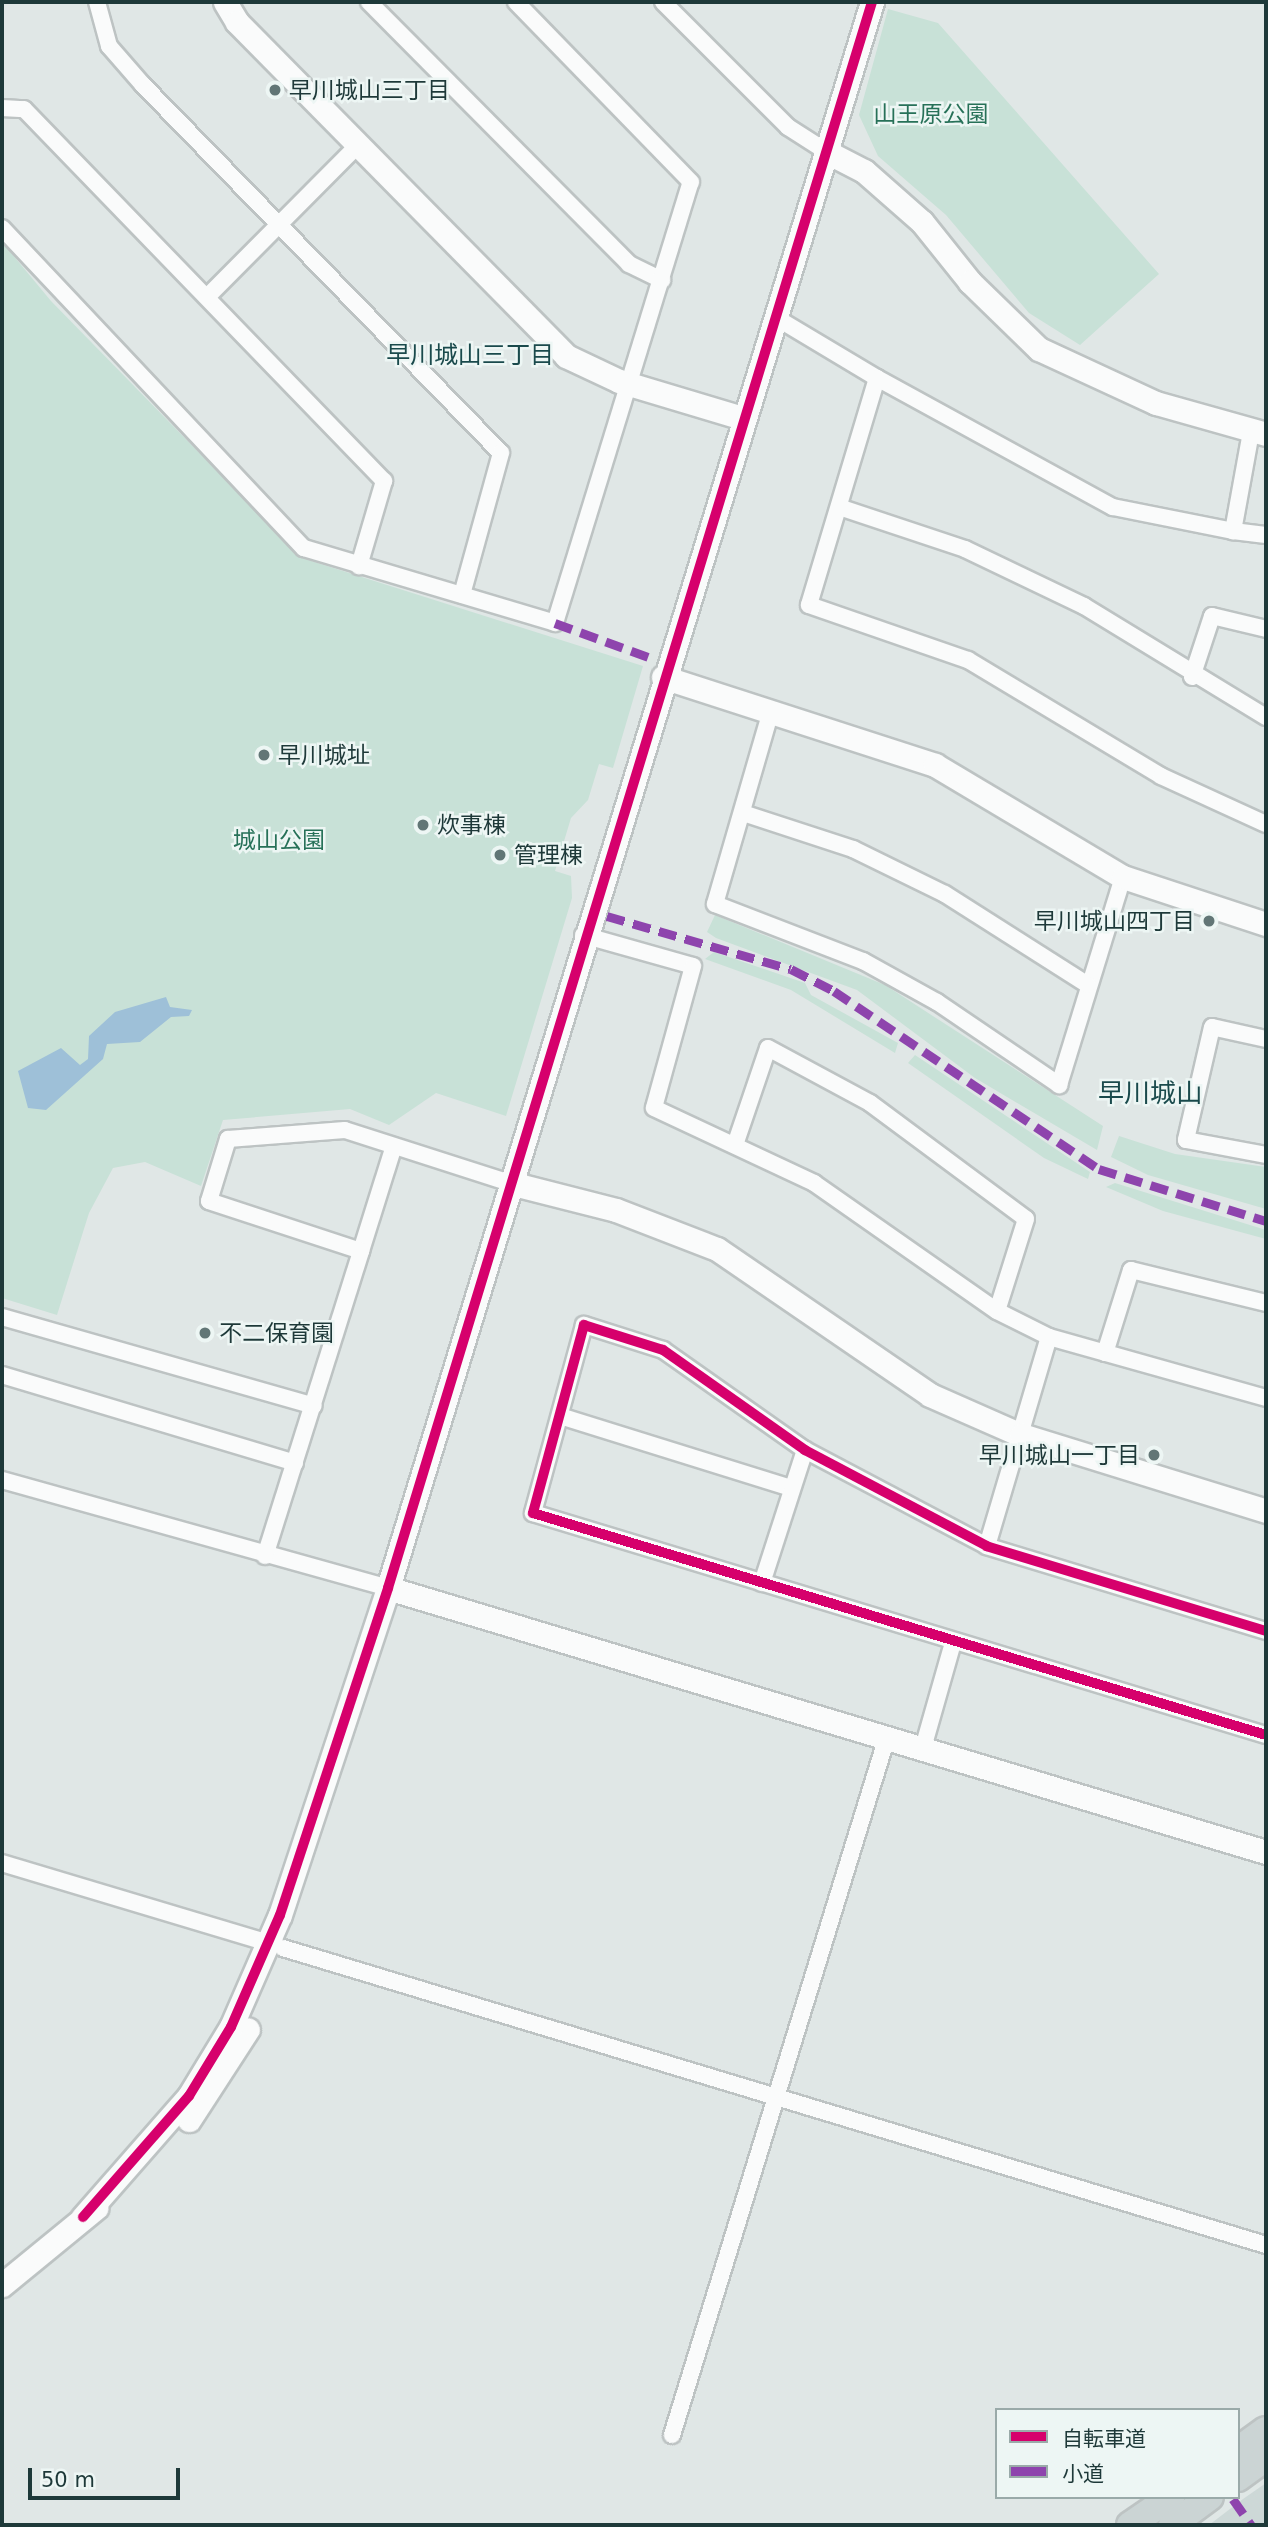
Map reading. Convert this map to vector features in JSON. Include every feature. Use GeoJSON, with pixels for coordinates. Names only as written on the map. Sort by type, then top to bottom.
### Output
{"type":"FeatureCollection","features":[{"type":"Feature","properties":{"kind":"main road"},"geometry":{"type":"LineString","coordinates":[[1240,2449],[1266,2430]]}},
{"type":"Feature","properties":{"kind":"main road"},"geometry":{"type":"LineString","coordinates":[[1240,2477],[1266,2458]]}},
{"type":"Feature","properties":{"kind":"main road"},"geometry":{"type":"LineString","coordinates":[[1130,2525],[1168,2499]]}},
{"type":"Feature","properties":{"kind":"main road"},"geometry":{"type":"LineString","coordinates":[[1172,2525],[1207,2499]]}},
{"type":"Feature","properties":{"kind":"street"},"geometry":{"type":"LineString","coordinates":[[97,2],[109,46],[501,453],[462,595]]}},
{"type":"Feature","properties":{"kind":"street"},"geometry":{"type":"LineString","coordinates":[[225,2],[237,22],[566,356],[630,384],[742,418]]}},
{"type":"Feature","properties":{"kind":"street"},"geometry":{"type":"LineString","coordinates":[[369,2],[629,264],[662,280]]}},
{"type":"Feature","properties":{"kind":"street"},"geometry":{"type":"LineString","coordinates":[[2,228],[304,548],[555,623],[691,182],[516,2]]}},
{"type":"Feature","properties":{"kind":"street"},"geometry":{"type":"LineString","coordinates":[[663,2],[788,127],[864,171],[922,222],[970,282],[1039,349],[1156,403],[1258,433],[1233,531]]}},
{"type":"Feature","properties":{"kind":"street"},"geometry":{"type":"LineString","coordinates":[[2,2285],[151,2164],[203,2104],[248,2029],[388,1588],[583,935],[872,2]]}},
{"type":"Feature","properties":{"kind":"street"},"geometry":{"type":"LineString","coordinates":[[2,108],[24,108],[384,481],[359,566]]}},
{"type":"Feature","properties":{"kind":"street"},"geometry":{"type":"LineString","coordinates":[[208,296],[358,146]]}},
{"type":"Feature","properties":{"kind":"street"},"geometry":{"type":"LineString","coordinates":[[775,317],[877,378],[1113,507],[1266,535]]}},
{"type":"Feature","properties":{"kind":"street"},"geometry":{"type":"LineString","coordinates":[[877,378],[809,605],[968,660],[1161,776],[1266,824]]}},
{"type":"Feature","properties":{"kind":"street"},"geometry":{"type":"LineString","coordinates":[[839,507],[965,549],[1084,606],[1192,677],[1266,717]]}},
{"type":"Feature","properties":{"kind":"street"},"geometry":{"type":"LineString","coordinates":[[1192,677],[1212,615],[1266,629]]}},
{"type":"Feature","properties":{"kind":"street"},"geometry":{"type":"LineString","coordinates":[[663,677],[935,765],[1123,877],[1266,924]]}},
{"type":"Feature","properties":{"kind":"street"},"geometry":{"type":"LineString","coordinates":[[771,711],[746,814],[715,904],[863,961],[1059,1085],[1123,877]]}},
{"type":"Feature","properties":{"kind":"street"},"geometry":{"type":"LineString","coordinates":[[746,814],[853,849],[945,894],[1088,985]]}},
{"type":"Feature","properties":{"kind":"street"},"geometry":{"type":"LineString","coordinates":[[583,935],[693,966],[653,1108],[736,1142],[814,1183],[997,1311],[1049,1337],[1266,1398]]}},
{"type":"Feature","properties":{"kind":"street"},"geometry":{"type":"LineString","coordinates":[[1266,1039],[1212,1027],[1186,1140],[1266,1154]]}},
{"type":"Feature","properties":{"kind":"street"},"geometry":{"type":"LineString","coordinates":[[736,1142],[768,1048],[870,1103],[1026,1219],[997,1311]]}},
{"type":"Feature","properties":{"kind":"street"},"geometry":{"type":"LineString","coordinates":[[361,1251],[209,1201],[228,1139],[345,1130],[393,1149],[616,1210],[718,1249],[930,1395],[1021,1435],[1266,1511]]}},
{"type":"Feature","properties":{"kind":"street"},"geometry":{"type":"LineString","coordinates":[[265,1556],[393,1149]]}},
{"type":"Feature","properties":{"kind":"street"},"geometry":{"type":"LineString","coordinates":[[1105,1353],[1131,1269],[1266,1303]]}},
{"type":"Feature","properties":{"kind":"street"},"geometry":{"type":"LineString","coordinates":[[2,1317],[314,1406]]}},
{"type":"Feature","properties":{"kind":"street"},"geometry":{"type":"LineString","coordinates":[[1266,1630],[987,1546],[805,1450],[663,1350],[584,1325],[533,1513],[953,1643],[1266,1735]]}},
{"type":"Feature","properties":{"kind":"street"},"geometry":{"type":"LineString","coordinates":[[987,1546],[1049,1337]]}},
{"type":"Feature","properties":{"kind":"street"},"geometry":{"type":"LineString","coordinates":[[2,1375],[295,1462]]}},
{"type":"Feature","properties":{"kind":"street"},"geometry":{"type":"LineString","coordinates":[[560,1416],[792,1488]]}},
{"type":"Feature","properties":{"kind":"street"},"geometry":{"type":"LineString","coordinates":[[762,1583],[805,1450]]}},
{"type":"Feature","properties":{"kind":"street"},"geometry":{"type":"LineString","coordinates":[[2,1480],[265,1556],[388,1588],[1266,1852]]}},
{"type":"Feature","properties":{"kind":"street"},"geometry":{"type":"LineString","coordinates":[[923,1748],[953,1643]]}},
{"type":"Feature","properties":{"kind":"street"},"geometry":{"type":"LineString","coordinates":[[673,2435],[887,1737]]}},
{"type":"Feature","properties":{"kind":"street"},"geometry":{"type":"LineString","coordinates":[[2,1863],[1266,2245]]}},
{"type":"Feature","properties":{"kind":"shaded area"},"geometry":{"type":"Polygon","coordinates":[[[1266,2483],[1266,2525],[1209,2525],[1243,2499],[1266,2483]]]}},
{"type":"Feature","properties":{"kind":"green space","name":"山王原公園"},"geometry":{"type":"Polygon","coordinates":[[[888,9],[938,23],[1159,274],[1080,345],[1029,313],[946,215],[878,156],[859,115],[888,9]]]}},
{"type":"Feature","properties":{"kind":"green space","name":"城山公園"},"geometry":{"type":"Polygon","coordinates":[[[2,242],[51,301],[302,558],[643,666],[613,768],[599,764],[588,800],[571,818],[555,871],[571,876],[572,898],[506,1116],[436,1093],[389,1125],[350,1109],[223,1120],[201,1186],[145,1162],[113,1168],[89,1213],[57,1315],[2,1298],[2,242]]]}},
{"type":"Feature","properties":{"kind":"green space"},"geometry":{"type":"Polygon","coordinates":[[[715,915],[885,985],[1103,1126],[1097,1150],[975,1078],[857,990],[716,938],[707,932],[715,915]]]}},
{"type":"Feature","properties":{"kind":"green space"},"geometry":{"type":"Polygon","coordinates":[[[714,952],[805,983],[811,995],[898,1043],[895,1053],[791,990],[705,959],[714,952]]]}},
{"type":"Feature","properties":{"kind":"green space"},"geometry":{"type":"Polygon","coordinates":[[[915,1055],[1090,1172],[1088,1179],[1044,1158],[908,1063],[915,1055]]]}},
{"type":"Feature","properties":{"kind":"green space"},"geometry":{"type":"Polygon","coordinates":[[[1119,1136],[1175,1154],[1266,1167],[1266,1209],[1148,1175],[1111,1157],[1119,1136]]]}},
{"type":"Feature","properties":{"kind":"green space"},"geometry":{"type":"Polygon","coordinates":[[[1115,1183],[1266,1230],[1266,1239],[1163,1211],[1106,1187],[1115,1183]]]}},
{"type":"Feature","properties":{"kind":"water"},"geometry":{"type":"Polygon","coordinates":[[[166,997],[170,1007],[192,1010],[189,1016],[171,1017],[140,1042],[107,1044],[103,1059],[46,1110],[28,1108],[18,1071],[61,1048],[80,1065],[88,1059],[89,1036],[115,1012],[166,997]]]}},
{"type":"Feature","properties":{"kind":"marked path"},"geometry":{"type":"LineString","coordinates":[[555,623],[651,658]]}},
{"type":"Feature","properties":{"kind":"marked path"},"geometry":{"type":"LineString","coordinates":[[607,916],[791,969],[834,991],[1099,1169],[1266,1221]]}},
{"type":"Feature","properties":{"kind":"marked path"},"geometry":{"type":"LineString","coordinates":[[1233,2499],[1251,2525]]}},
{"type":"Feature","properties":{"kind":"cycle path"},"geometry":{"type":"LineString","coordinates":[[83,2217],[189,2096],[231,2027],[280,1915],[388,1588],[872,2]]}},
{"type":"Feature","properties":{"kind":"cycle path"},"geometry":{"type":"LineString","coordinates":[[1266,1631],[987,1546],[805,1450],[663,1350],[584,1325],[533,1513],[1266,1735]]}},
{"type":"Feature","properties":{"kind":"place","name":"早川城山三丁目"},"geometry":{"type":"Point","coordinates":[275,90]}},
{"type":"Feature","properties":{"kind":"place","name":"早川城址"},"geometry":{"type":"Point","coordinates":[264,755]}},
{"type":"Feature","properties":{"kind":"place","name":"炊事棟"},"geometry":{"type":"Point","coordinates":[423,825]}},
{"type":"Feature","properties":{"kind":"place","name":"管理棟"},"geometry":{"type":"Point","coordinates":[500,855]}},
{"type":"Feature","properties":{"kind":"place","name":"早川城山四丁目"},"geometry":{"type":"Point","coordinates":[1209,921]}},
{"type":"Feature","properties":{"kind":"place","name":"不二保育園"},"geometry":{"type":"Point","coordinates":[205,1333]}},
{"type":"Feature","properties":{"kind":"place","name":"早川城山一丁目"},"geometry":{"type":"Point","coordinates":[1154,1455]}},
{"type":"Feature","properties":{"kind":"district","name":"早川城山三丁目"},"geometry":{"type":"Point","coordinates":[470,356]}},
{"type":"Feature","properties":{"kind":"district","name":"早川城山"},"geometry":{"type":"Point","coordinates":[1150,1094]}}]}
